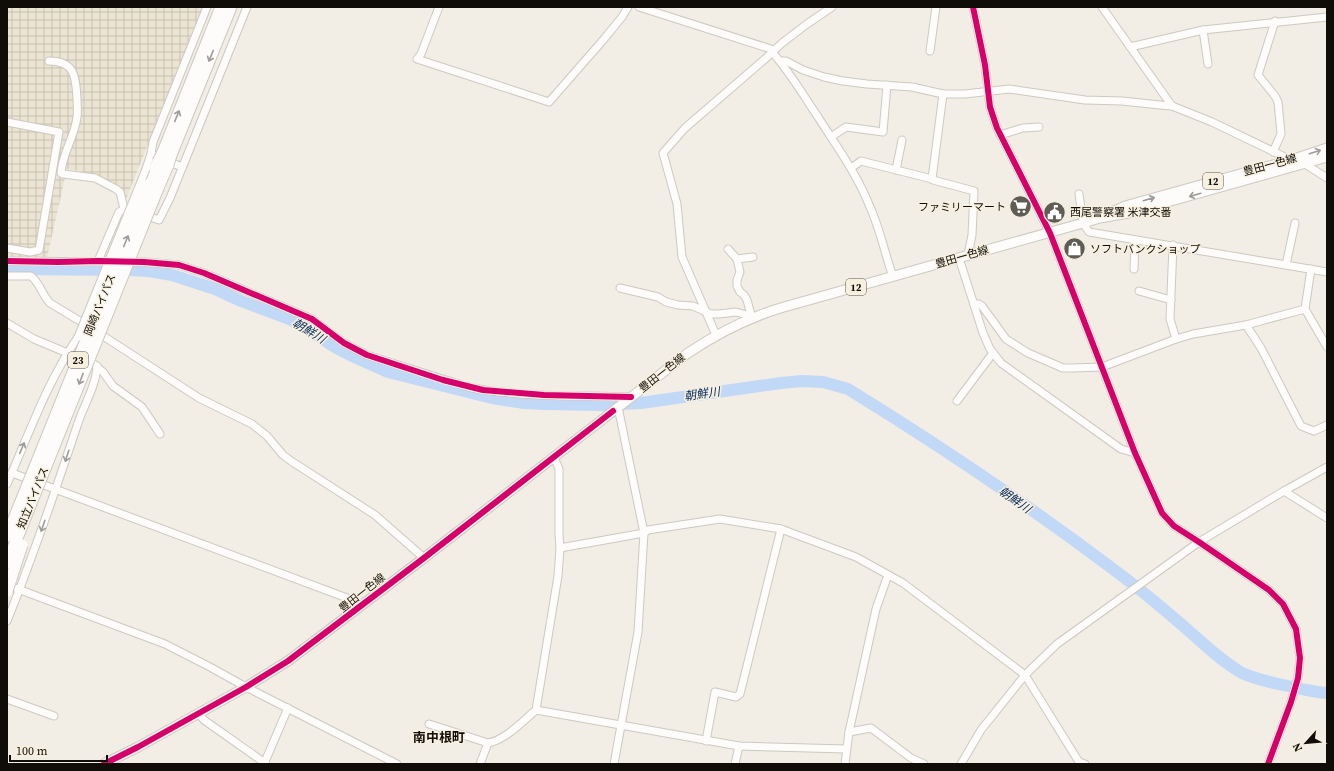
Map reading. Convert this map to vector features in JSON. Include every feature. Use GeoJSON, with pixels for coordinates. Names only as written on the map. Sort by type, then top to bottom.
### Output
{"type":"FeatureCollection","features":[{"type":"Feature","properties":{"kind":"highway","name":"岡崎バイパス"},"geometry":{"type":"LineString","coordinates":[[60,433],[154,186],[162,158],[221,7]]}},
{"type":"Feature","properties":{"kind":"highway","name":"岡崎バイパス"},"geometry":{"type":"LineString","coordinates":[[162,158],[231,7]]}},
{"type":"Feature","properties":{"kind":"highway","name":"岡崎バイパス"},"geometry":{"type":"LineString","coordinates":[[7,536],[67,388],[154,186]]}},
{"type":"Feature","properties":{"kind":"highway","name":"23"},"geometry":{"type":"LineString","coordinates":[[7,517],[67,388]]}},
{"type":"Feature","properties":{"kind":"highway","name":"23"},"geometry":{"type":"LineString","coordinates":[[7,591],[18,556],[47,481],[60,433]]}},
{"type":"Feature","properties":{"kind":"highway","name":"知立バイパス"},"geometry":{"type":"LineString","coordinates":[[7,563],[60,433]]}},
{"type":"Feature","properties":{"kind":"main road","name":"豊田一色線"},"geometry":{"type":"LineString","coordinates":[[1100,218],[1125,206],[1291,160],[1327,148]]}},
{"type":"Feature","properties":{"kind":"main road","name":"豊田一色線"},"geometry":{"type":"LineString","coordinates":[[104,764],[246,687],[288,661],[424,558],[688,353],[716,335],[753,316],[1100,218],[1128,214],[1327,157]]}},
{"type":"Feature","properties":{"kind":"street"},"geometry":{"type":"LineString","coordinates":[[182,167],[162,158],[153,142],[203,25],[207,7]]}},
{"type":"Feature","properties":{"kind":"street"},"geometry":{"type":"LineString","coordinates":[[98,261],[119,212],[124,209],[159,220],[170,198],[247,7]]}},
{"type":"Feature","properties":{"kind":"street"},"geometry":{"type":"LineString","coordinates":[[439,7],[421,54],[417,59],[549,102],[604,39],[628,7]]}},
{"type":"Feature","properties":{"kind":"street"},"geometry":{"type":"LineString","coordinates":[[638,7],[773,51],[859,181],[871,209],[893,277]]}},
{"type":"Feature","properties":{"kind":"street"},"geometry":{"type":"LineString","coordinates":[[817,7],[820,14]]}},
{"type":"Feature","properties":{"kind":"street"},"geometry":{"type":"LineString","coordinates":[[716,335],[682,257],[677,204],[663,153],[685,128],[790,36],[832,7]]}},
{"type":"Feature","properties":{"kind":"street"},"geometry":{"type":"LineString","coordinates":[[930,51],[936,7]]}},
{"type":"Feature","properties":{"kind":"street"},"geometry":{"type":"LineString","coordinates":[[973,7],[985,65],[992,115],[1000,135],[1050,233],[1135,453],[1162,513],[1174,526],[1200,542],[1269,590],[1283,604],[1296,629],[1300,658],[1298,678],[1291,702],[1268,764]]}},
{"type":"Feature","properties":{"kind":"street"},"geometry":{"type":"LineString","coordinates":[[1102,7],[1172,106]]}},
{"type":"Feature","properties":{"kind":"street"},"geometry":{"type":"LineString","coordinates":[[1130,47],[1203,30],[1327,16]]}},
{"type":"Feature","properties":{"kind":"street"},"geometry":{"type":"LineString","coordinates":[[1273,152],[1281,134],[1278,102],[1258,75],[1275,21]]}},
{"type":"Feature","properties":{"kind":"street"},"geometry":{"type":"LineString","coordinates":[[1203,30],[1208,64]]}},
{"type":"Feature","properties":{"kind":"street"},"geometry":{"type":"LineString","coordinates":[[225,34],[234,38]]}},
{"type":"Feature","properties":{"kind":"street"},"geometry":{"type":"LineString","coordinates":[[49,61],[63,63],[75,76],[77,117],[61,173],[95,178],[116,189],[120,192],[124,209]]}},
{"type":"Feature","properties":{"kind":"street"},"geometry":{"type":"LineString","coordinates":[[780,61],[786,61],[803,70],[824,78],[867,84],[912,87],[942,94],[965,94],[1009,89],[1085,100],[1122,101],[1172,106],[1212,122],[1291,160]]}},
{"type":"Feature","properties":{"kind":"street"},"geometry":{"type":"LineString","coordinates":[[831,137],[846,127],[883,132],[887,85]]}},
{"type":"Feature","properties":{"kind":"street"},"geometry":{"type":"LineString","coordinates":[[932,179],[942,94]]}},
{"type":"Feature","properties":{"kind":"street"},"geometry":{"type":"LineString","coordinates":[[7,122],[59,132],[39,250],[30,252],[7,248]]}},
{"type":"Feature","properties":{"kind":"street"},"geometry":{"type":"LineString","coordinates":[[1000,135],[1023,128],[1039,127]]}},
{"type":"Feature","properties":{"kind":"street"},"geometry":{"type":"LineString","coordinates":[[896,170],[902,140]]}},
{"type":"Feature","properties":{"kind":"street"},"geometry":{"type":"LineString","coordinates":[[7,484],[36,415],[67,353],[78,337],[146,169],[162,158]]}},
{"type":"Feature","properties":{"kind":"street"},"geometry":{"type":"LineString","coordinates":[[851,168],[861,161],[932,179],[974,192],[972,235],[964,257],[974,304],[983,333],[993,353],[1001,363],[1121,449],[1135,453]]}},
{"type":"Feature","properties":{"kind":"street"},"geometry":{"type":"LineString","coordinates":[[1305,164],[1327,178]]}},
{"type":"Feature","properties":{"kind":"street"},"geometry":{"type":"LineString","coordinates":[[1079,194],[1083,223],[1089,232],[1327,272]]}},
{"type":"Feature","properties":{"kind":"street"},"geometry":{"type":"LineString","coordinates":[[1286,265],[1295,223]]}},
{"type":"Feature","properties":{"kind":"street"},"geometry":{"type":"LineString","coordinates":[[1134,269],[1135,240]]}},
{"type":"Feature","properties":{"kind":"street"},"geometry":{"type":"LineString","coordinates":[[1173,245],[1170,319],[1176,339]]}},
{"type":"Feature","properties":{"kind":"street"},"geometry":{"type":"LineString","coordinates":[[728,249],[737,259],[740,272],[737,280],[737,286],[747,300],[753,316]]}},
{"type":"Feature","properties":{"kind":"street"},"geometry":{"type":"LineString","coordinates":[[737,259],[753,257]]}},
{"type":"Feature","properties":{"kind":"street"},"geometry":{"type":"LineString","coordinates":[[7,261],[144,262],[179,265],[204,273],[312,319],[344,343],[367,355],[468,387],[483,390],[544,395],[630,398]]}},
{"type":"Feature","properties":{"kind":"street"},"geometry":{"type":"LineString","coordinates":[[1311,269],[1305,309],[1327,347]]}},
{"type":"Feature","properties":{"kind":"street"},"geometry":{"type":"LineString","coordinates":[[7,276],[31,276],[36,280],[46,300],[50,303],[114,342],[199,398],[252,424],[267,436],[291,461],[375,515],[424,558]]}},
{"type":"Feature","properties":{"kind":"street"},"geometry":{"type":"LineString","coordinates":[[620,288],[658,297],[666,302],[692,306],[711,314],[736,312],[753,316]]}},
{"type":"Feature","properties":{"kind":"street"},"geometry":{"type":"LineString","coordinates":[[1139,291],[1171,300]]}},
{"type":"Feature","properties":{"kind":"street"},"geometry":{"type":"LineString","coordinates":[[974,304],[979,304],[982,306],[1006,339],[1028,353],[1063,368],[1102,367],[1193,334],[1246,325],[1305,309]]}},
{"type":"Feature","properties":{"kind":"street"},"geometry":{"type":"LineString","coordinates":[[7,323],[34,339],[97,366],[113,386],[142,407],[160,434]]}},
{"type":"Feature","properties":{"kind":"street"},"geometry":{"type":"LineString","coordinates":[[1246,325],[1261,348],[1301,426],[1314,431],[1327,425]]}},
{"type":"Feature","properties":{"kind":"street"},"geometry":{"type":"LineString","coordinates":[[957,401],[993,353]]}},
{"type":"Feature","properties":{"kind":"street"},"geometry":{"type":"LineString","coordinates":[[7,621],[20,590],[56,490],[78,422],[94,381],[97,366]]}},
{"type":"Feature","properties":{"kind":"street"},"geometry":{"type":"LineString","coordinates":[[614,764],[638,632],[644,533],[616,409]]}},
{"type":"Feature","properties":{"kind":"street"},"geometry":{"type":"LineString","coordinates":[[429,724],[488,743],[500,739],[536,710],[558,576],[560,548],[560,469],[554,457]]}},
{"type":"Feature","properties":{"kind":"street"},"geometry":{"type":"LineString","coordinates":[[961,764],[981,730],[1025,675],[1057,644],[1200,542],[1284,491],[1327,467]]}},
{"type":"Feature","properties":{"kind":"street"},"geometry":{"type":"LineString","coordinates":[[12,473],[347,598],[355,602],[360,607]]}},
{"type":"Feature","properties":{"kind":"street"},"geometry":{"type":"LineString","coordinates":[[1284,491],[1327,518]]}},
{"type":"Feature","properties":{"kind":"street"},"geometry":{"type":"LineString","coordinates":[[560,548],[644,533],[648,530],[720,520],[781,529],[856,557],[909,588],[1025,675],[1080,763]]}},
{"type":"Feature","properties":{"kind":"street"},"geometry":{"type":"LineString","coordinates":[[706,741],[714,692],[736,696],[740,694],[781,529]]}},
{"type":"Feature","properties":{"kind":"street"},"geometry":{"type":"LineString","coordinates":[[845,764],[849,732],[876,609],[888,575]]}},
{"type":"Feature","properties":{"kind":"street"},"geometry":{"type":"LineString","coordinates":[[7,585],[165,644],[397,764]]}},
{"type":"Feature","properties":{"kind":"street"},"geometry":{"type":"LineString","coordinates":[[7,699],[54,716]]}},
{"type":"Feature","properties":{"kind":"street"},"geometry":{"type":"LineString","coordinates":[[198,713],[204,720],[265,763],[288,708]]}},
{"type":"Feature","properties":{"kind":"street"},"geometry":{"type":"LineString","coordinates":[[536,710],[739,746],[846,749]]}},
{"type":"Feature","properties":{"kind":"street"},"geometry":{"type":"LineString","coordinates":[[849,732],[871,728],[911,758],[924,764]]}},
{"type":"Feature","properties":{"kind":"street"},"geometry":{"type":"LineString","coordinates":[[480,764],[488,743]]}},
{"type":"Feature","properties":{"kind":"street"},"geometry":{"type":"LineString","coordinates":[[735,764],[739,746]]}},
{"type":"Feature","properties":{"kind":"shaded area"},"geometry":{"type":"Polygon","coordinates":[[[7,7],[203,7],[125,202],[121,188],[95,174],[67,169],[47,258],[7,257],[7,7]]]}},
{"type":"Feature","properties":{"kind":"waterway","name":"朝鮮川"},"geometry":{"type":"LineString","coordinates":[[7,269],[130,270],[149,271],[172,275],[215,289],[241,301],[289,319],[305,327],[333,346],[388,372],[492,398],[524,403],[602,405],[641,403],[802,381],[823,382],[848,389],[983,476],[1081,545],[1122,575],[1234,668],[1242,673],[1262,680],[1305,690],[1327,693]]}},
{"type":"Feature","properties":{"kind":"cycle path"},"geometry":{"type":"LineString","coordinates":[[973,7],[985,65],[990,107],[997,128],[1050,233],[1135,453],[1162,513],[1174,526],[1269,590],[1283,604],[1296,629],[1300,658],[1298,678],[1291,702],[1268,764]]}},
{"type":"Feature","properties":{"kind":"cycle path"},"geometry":{"type":"LineString","coordinates":[[7,261],[144,262],[179,265],[204,273],[312,319],[344,343],[367,355],[443,380],[483,390],[544,395],[631,397]]}},
{"type":"Feature","properties":{"kind":"cycle path"},"geometry":{"type":"LineString","coordinates":[[104,764],[138,747],[246,687],[288,661],[424,558],[613,411]]}},
{"type":"Feature","properties":{"kind":"place","name":"ファミリーマート"},"geometry":{"type":"Point","coordinates":[1021,207]}},
{"type":"Feature","properties":{"kind":"place","name":"西尾警察署 米津交番"},"geometry":{"type":"Point","coordinates":[1055,212]}},
{"type":"Feature","properties":{"kind":"place","name":"ソフトバンクショップ"},"geometry":{"type":"Point","coordinates":[1074,249]}},
{"type":"Feature","properties":{"kind":"district","name":"南中根町"},"geometry":{"type":"Point","coordinates":[439,737]}}]}
